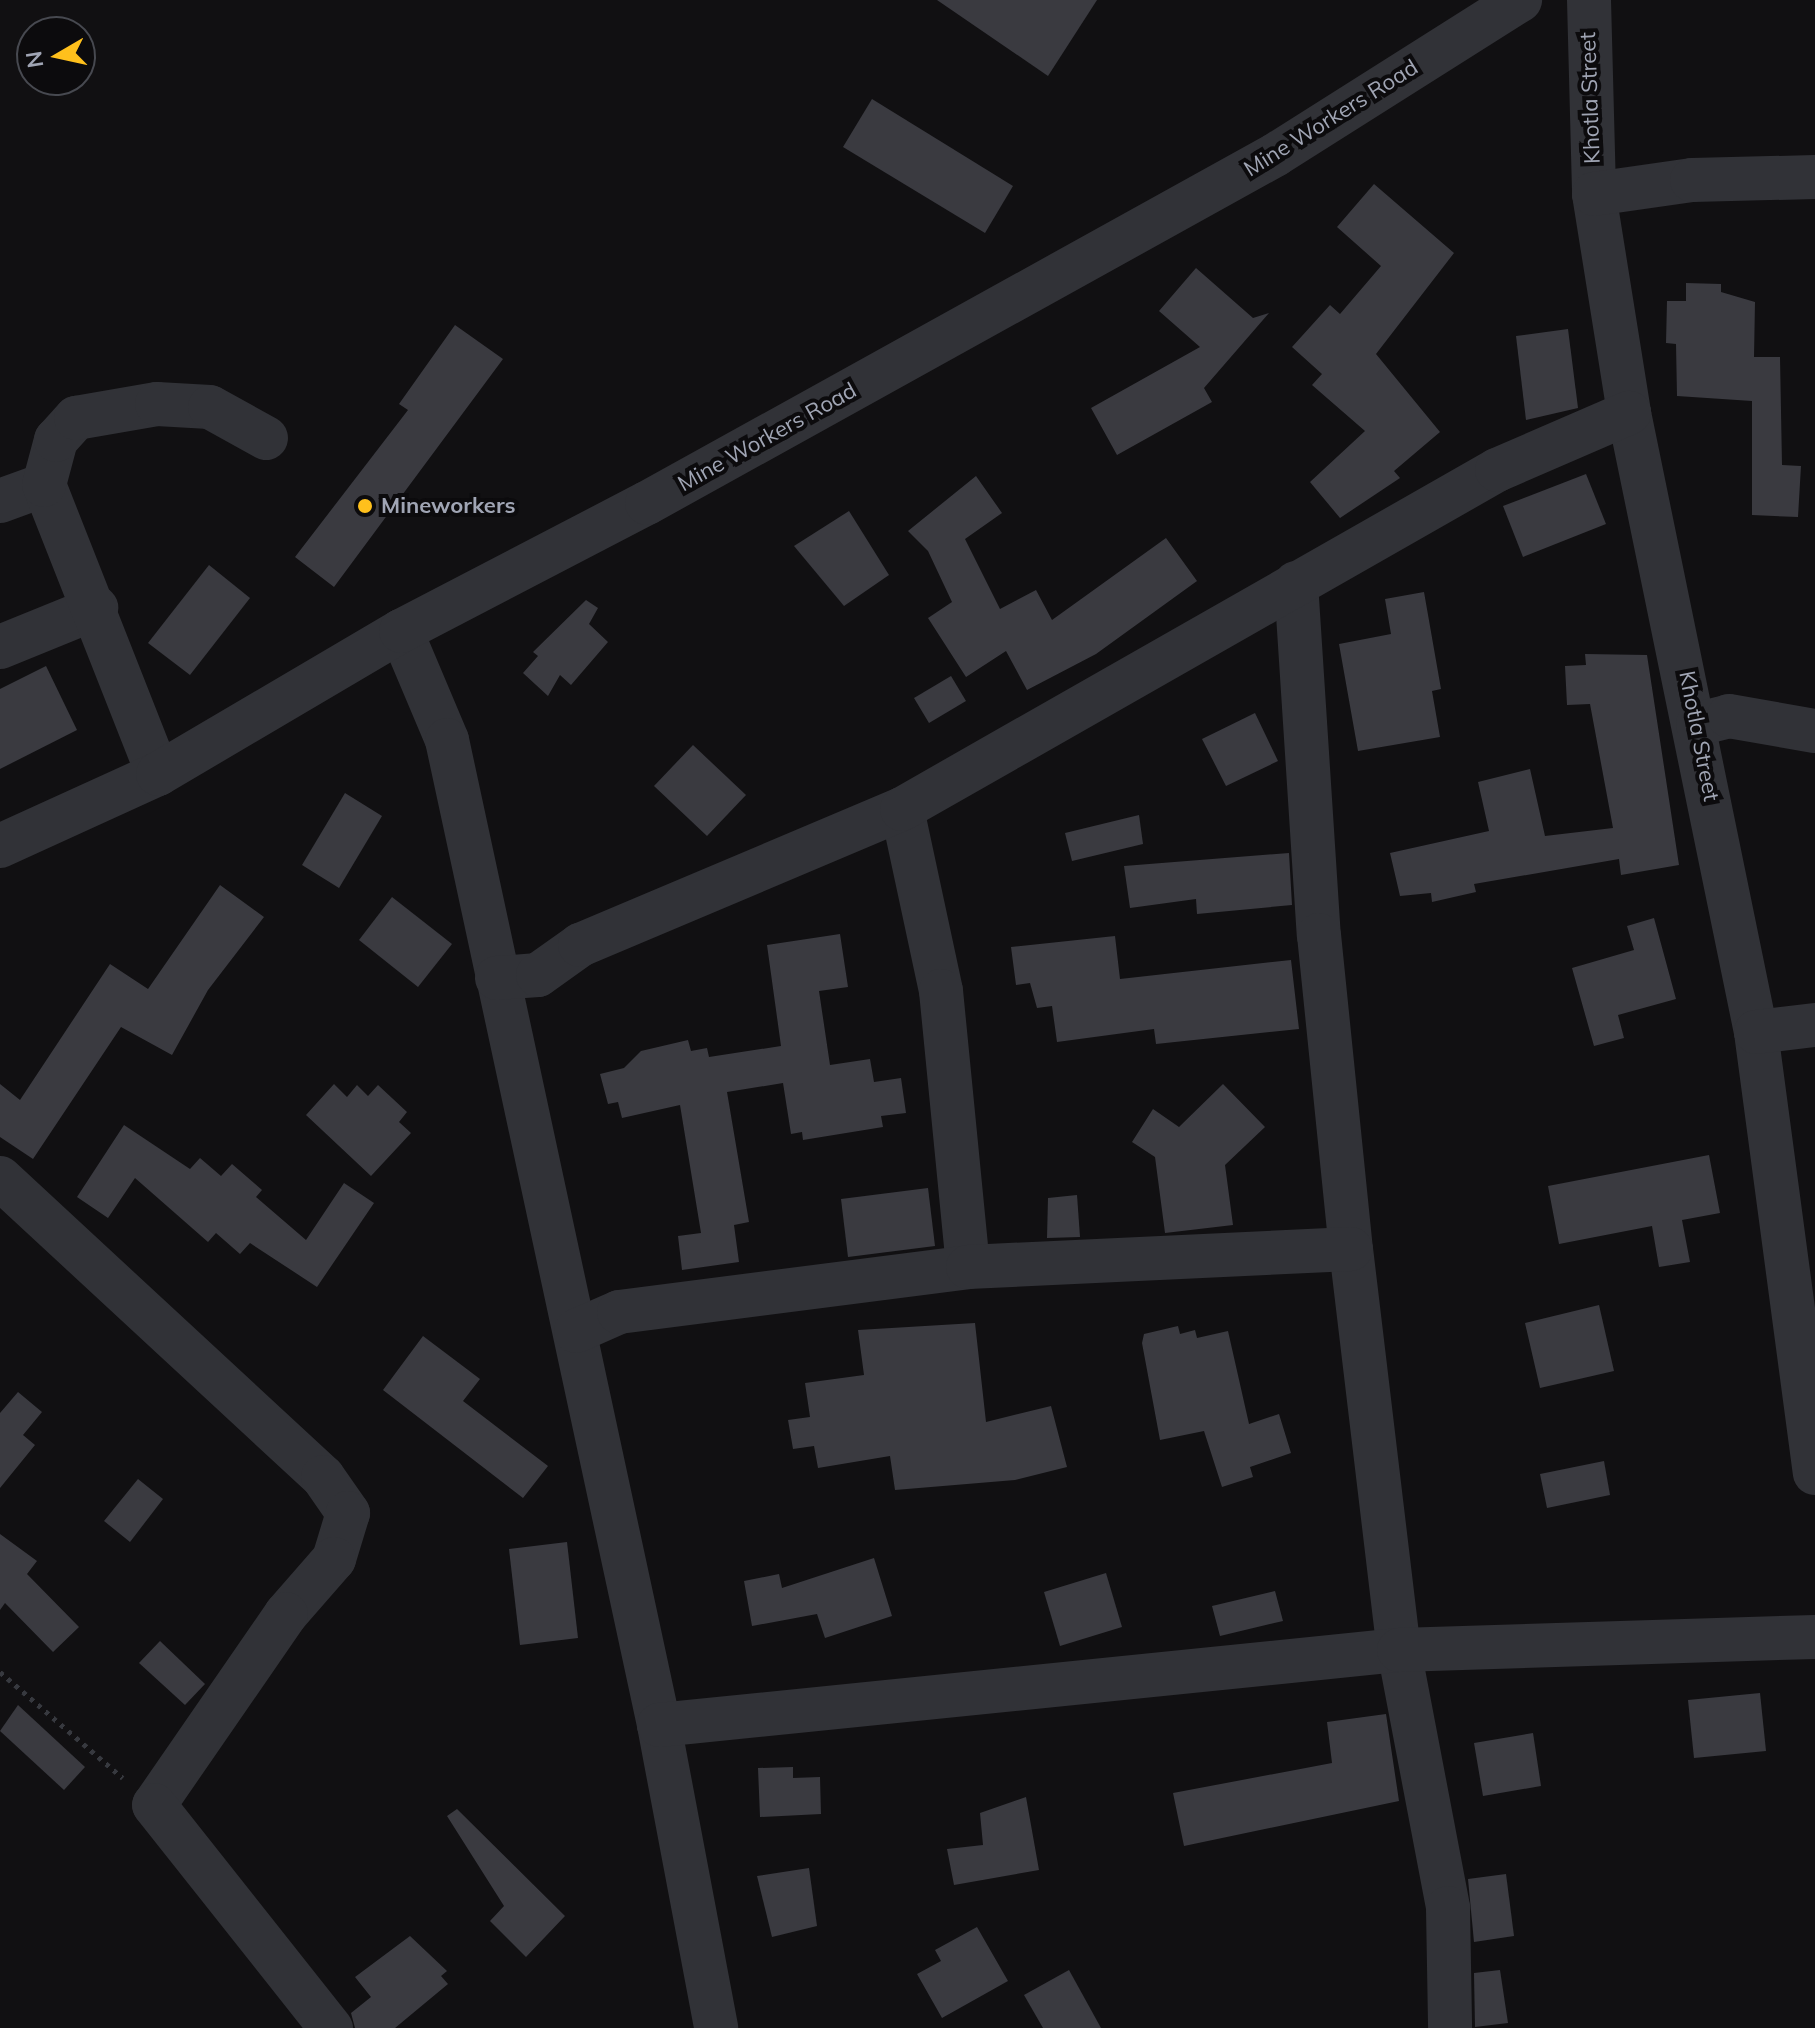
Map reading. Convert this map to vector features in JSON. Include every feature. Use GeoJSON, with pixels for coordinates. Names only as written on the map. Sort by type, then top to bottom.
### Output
{"type":"FeatureCollection","features":[{"type":"Feature","properties":{"kind":"street","name":"Mine Workers Road"},"geometry":{"type":"LineString","coordinates":[[0,846],[158,774],[401,631],[661,496],[1275,155],[1520,0]]}},
{"type":"Feature","properties":{"kind":"street","name":"Khotla Street"},"geometry":{"type":"LineString","coordinates":[[1589,0],[1594,194],[1629,413],[1698,724],[1756,1032],[1815,1473]]}},
{"type":"Feature","properties":{"kind":"street"},"geometry":{"type":"LineString","coordinates":[[1594,194],[1692,180],[1815,177]]}},
{"type":"Feature","properties":{"kind":"street"},"geometry":{"type":"LineString","coordinates":[[158,774],[96,608],[44,485],[56,440],[76,418],[115,407],[210,407],[266,438]]}},
{"type":"Feature","properties":{"kind":"street"},"geometry":{"type":"LineString","coordinates":[[497,978],[538,975],[580,945],[902,809],[1497,470],[1629,413]]}},
{"type":"Feature","properties":{"kind":"street"},"geometry":{"type":"LineString","coordinates":[[0,501],[44,485]]}},
{"type":"Feature","properties":{"kind":"street"},"geometry":{"type":"LineString","coordinates":[[1296,583],[1319,935],[1351,1249],[1399,1650],[1448,1908],[1450,2028]]}},
{"type":"Feature","properties":{"kind":"street"},"geometry":{"type":"LineString","coordinates":[[0,647],[96,608]]}},
{"type":"Feature","properties":{"kind":"street"},"geometry":{"type":"LineString","coordinates":[[401,631],[447,740],[659,1725],[716,2028]]}},
{"type":"Feature","properties":{"kind":"street"},"geometry":{"type":"LineString","coordinates":[[1698,724],[1729,716],[1815,731]]}},
{"type":"Feature","properties":{"kind":"street"},"geometry":{"type":"LineString","coordinates":[[902,809],[941,991],[968,1267]]}},
{"type":"Feature","properties":{"kind":"street"},"geometry":{"type":"LineString","coordinates":[[1756,1032],[1815,1025]]}},
{"type":"Feature","properties":{"kind":"street"},"geometry":{"type":"LineString","coordinates":[[0,1178],[323,1477],[348,1513],[334,1559],[286,1614],[154,1805],[331,2028]]}},
{"type":"Feature","properties":{"kind":"street"},"geometry":{"type":"LineString","coordinates":[[576,1331],[619,1312],[968,1267],[1351,1249]]}},
{"type":"Feature","properties":{"kind":"street"},"geometry":{"type":"LineString","coordinates":[[659,1725],[1399,1650],[1815,1637]]}},
{"type":"Feature","properties":{"kind":"path"},"geometry":{"type":"LineString","coordinates":[[0,1672],[154,1805]]}},
{"type":"Feature","properties":{"kind":"building"},"geometry":{"type":"Polygon","coordinates":[[[937,0],[1097,0],[1048,76],[937,0]]]}},
{"type":"Feature","properties":{"kind":"building"},"geometry":{"type":"Polygon","coordinates":[[[872,99],[1013,186],[985,233],[843,147],[872,99]]]}},
{"type":"Feature","properties":{"kind":"building"},"geometry":{"type":"Polygon","coordinates":[[[1374,184],[1454,253],[1376,354],[1440,432],[1394,471],[1400,478],[1340,518],[1310,482],[1365,431],[1312,385],[1322,374],[1292,347],[1330,305],[1340,314],[1381,266],[1337,227],[1374,184]]]}},
{"type":"Feature","properties":{"kind":"building"},"geometry":{"type":"Polygon","coordinates":[[[1196,268],[1253,318],[1269,313],[1204,388],[1212,402],[1117,455],[1091,408],[1200,347],[1159,311],[1196,268]]]}},
{"type":"Feature","properties":{"kind":"building"},"geometry":{"type":"Polygon","coordinates":[[[1686,283],[1721,284],[1721,292],[1755,302],[1754,357],[1780,357],[1782,465],[1801,466],[1798,517],[1752,515],[1752,401],[1677,396],[1676,344],[1666,343],[1667,301],[1686,301],[1686,283]]]}},
{"type":"Feature","properties":{"kind":"building"},"geometry":{"type":"Polygon","coordinates":[[[455,325],[503,359],[334,587],[295,557],[408,410],[399,404],[455,325]]]}},
{"type":"Feature","properties":{"kind":"building"},"geometry":{"type":"Polygon","coordinates":[[[1568,329],[1578,408],[1526,420],[1516,336],[1568,329]]]}},
{"type":"Feature","properties":{"kind":"building"},"geometry":{"type":"Polygon","coordinates":[[[1586,474],[1606,524],[1523,557],[1503,506],[1586,474]]]}},
{"type":"Feature","properties":{"kind":"building"},"geometry":{"type":"Polygon","coordinates":[[[976,476],[1002,513],[965,539],[1000,609],[1036,590],[1052,620],[1166,538],[1197,581],[1096,654],[1027,690],[1006,651],[966,677],[928,618],[952,602],[928,551],[908,531],[976,476]]]}},
{"type":"Feature","properties":{"kind":"building"},"geometry":{"type":"Polygon","coordinates":[[[849,511],[889,575],[844,606],[794,546],[849,511]]]}},
{"type":"Feature","properties":{"kind":"building"},"geometry":{"type":"Polygon","coordinates":[[[209,565],[250,598],[190,675],[148,643],[209,565]]]}},
{"type":"Feature","properties":{"kind":"building"},"geometry":{"type":"Polygon","coordinates":[[[1424,592],[1441,689],[1432,691],[1440,737],[1358,751],[1339,644],[1391,634],[1385,599],[1424,592]]]}},
{"type":"Feature","properties":{"kind":"building"},"geometry":{"type":"Polygon","coordinates":[[[586,600],[598,608],[589,624],[608,642],[571,685],[560,675],[548,696],[523,673],[538,656],[533,652],[586,600]]]}},
{"type":"Feature","properties":{"kind":"building"},"geometry":{"type":"Polygon","coordinates":[[[1585,654],[1647,655],[1679,865],[1621,875],[1619,859],[1474,884],[1476,892],[1432,902],[1431,893],[1400,896],[1390,853],[1489,831],[1478,782],[1530,769],[1545,836],[1613,828],[1590,704],[1567,705],[1565,666],[1586,665],[1585,654]]]}},
{"type":"Feature","properties":{"kind":"building"},"geometry":{"type":"Polygon","coordinates":[[[46,666],[77,730],[0,769],[0,689],[46,666]]]}},
{"type":"Feature","properties":{"kind":"building"},"geometry":{"type":"Polygon","coordinates":[[[951,676],[966,701],[929,723],[914,698],[951,676]]]}},
{"type":"Feature","properties":{"kind":"building"},"geometry":{"type":"Polygon","coordinates":[[[1255,713],[1278,761],[1226,786],[1202,739],[1255,713]]]}},
{"type":"Feature","properties":{"kind":"building"},"geometry":{"type":"Polygon","coordinates":[[[693,745],[746,795],[707,836],[654,786],[693,745]]]}},
{"type":"Feature","properties":{"kind":"building"},"geometry":{"type":"Polygon","coordinates":[[[345,793],[382,816],[339,888],[302,865],[345,793]]]}},
{"type":"Feature","properties":{"kind":"building"},"geometry":{"type":"Polygon","coordinates":[[[1139,815],[1143,844],[1072,861],[1065,833],[1139,815]]]}},
{"type":"Feature","properties":{"kind":"building"},"geometry":{"type":"Polygon","coordinates":[[[1289,853],[1292,905],[1197,914],[1196,899],[1130,908],[1124,866],[1289,853]]]}},
{"type":"Feature","properties":{"kind":"building"},"geometry":{"type":"Polygon","coordinates":[[[220,885],[264,917],[208,990],[172,1055],[121,1027],[33,1159],[0,1137],[0,1084],[20,1100],[110,964],[148,989],[220,885]]]}},
{"type":"Feature","properties":{"kind":"building"},"geometry":{"type":"Polygon","coordinates":[[[392,897],[452,944],[418,987],[359,940],[392,897]]]}},
{"type":"Feature","properties":{"kind":"building"},"geometry":{"type":"Polygon","coordinates":[[[1654,918],[1676,999],[1618,1015],[1624,1038],[1594,1046],[1572,968],[1634,950],[1627,926],[1654,918]]]}},
{"type":"Feature","properties":{"kind":"building"},"geometry":{"type":"Polygon","coordinates":[[[840,934],[848,987],[819,991],[830,1065],[870,1059],[874,1082],[901,1078],[906,1113],[881,1116],[883,1127],[803,1140],[802,1132],[791,1134],[783,1083],[727,1092],[749,1222],[734,1225],[739,1262],[682,1270],[678,1236],[701,1233],[680,1105],[622,1118],[618,1102],[608,1104],[600,1074],[624,1068],[641,1051],[688,1040],[691,1051],[707,1048],[709,1057],[781,1046],[767,945],[840,934]]]}},
{"type":"Feature","properties":{"kind":"building"},"geometry":{"type":"Polygon","coordinates":[[[1115,936],[1120,979],[1291,960],[1299,1029],[1156,1044],[1154,1029],[1057,1042],[1052,1006],[1037,1008],[1030,983],[1016,985],[1011,947],[1115,936]]]}},
{"type":"Feature","properties":{"kind":"building"},"geometry":{"type":"Polygon","coordinates":[[[334,1084],[347,1097],[357,1085],[368,1096],[378,1085],[407,1112],[399,1122],[411,1133],[371,1176],[306,1115],[334,1084]]]}},
{"type":"Feature","properties":{"kind":"building"},"geometry":{"type":"Polygon","coordinates":[[[1223,1084],[1265,1127],[1225,1165],[1233,1225],[1165,1233],[1155,1157],[1132,1142],[1153,1109],[1179,1127],[1223,1084]]]}},
{"type":"Feature","properties":{"kind":"building"},"geometry":{"type":"Polygon","coordinates":[[[124,1125],[190,1169],[200,1158],[221,1176],[232,1164],[262,1190],[256,1197],[306,1240],[344,1183],[374,1203],[317,1287],[250,1243],[240,1254],[216,1233],[208,1242],[135,1178],[108,1218],[77,1197],[124,1125]]]}},
{"type":"Feature","properties":{"kind":"building"},"geometry":{"type":"Polygon","coordinates":[[[1709,1155],[1720,1213],[1682,1220],[1690,1262],[1659,1267],[1652,1226],[1559,1244],[1548,1186],[1709,1155]]]}},
{"type":"Feature","properties":{"kind":"building"},"geometry":{"type":"Polygon","coordinates":[[[928,1188],[935,1246],[848,1257],[841,1199],[928,1188]]]}},
{"type":"Feature","properties":{"kind":"building"},"geometry":{"type":"Polygon","coordinates":[[[1077,1195],[1080,1237],[1047,1238],[1048,1198],[1077,1195]]]}},
{"type":"Feature","properties":{"kind":"building"},"geometry":{"type":"Polygon","coordinates":[[[1599,1305],[1614,1371],[1540,1388],[1525,1323],[1599,1305]]]}},
{"type":"Feature","properties":{"kind":"building"},"geometry":{"type":"Polygon","coordinates":[[[975,1323],[986,1422],[1051,1406],[1067,1467],[1015,1480],[895,1490],[890,1456],[818,1468],[814,1446],[793,1449],[788,1420],[810,1417],[805,1383],[864,1375],[858,1330],[975,1323]]]}},
{"type":"Feature","properties":{"kind":"building"},"geometry":{"type":"Polygon","coordinates":[[[1178,1326],[1180,1334],[1195,1330],[1197,1338],[1228,1331],[1249,1424],[1279,1414],[1291,1453],[1250,1467],[1253,1477],[1222,1487],[1204,1431],[1160,1440],[1142,1343],[1144,1334],[1178,1326]]]}},
{"type":"Feature","properties":{"kind":"building"},"geometry":{"type":"Polygon","coordinates":[[[423,1336],[480,1379],[463,1401],[548,1466],[523,1498],[383,1390],[423,1336]]]}},
{"type":"Feature","properties":{"kind":"building"},"geometry":{"type":"Polygon","coordinates":[[[18,1392],[42,1412],[23,1435],[35,1445],[0,1488],[0,1413],[18,1392]]]}},
{"type":"Feature","properties":{"kind":"building"},"geometry":{"type":"Polygon","coordinates":[[[1604,1461],[1610,1495],[1547,1508],[1540,1474],[1604,1461]]]}},
{"type":"Feature","properties":{"kind":"building"},"geometry":{"type":"Polygon","coordinates":[[[138,1479],[163,1499],[130,1542],[104,1521],[138,1479]]]}},
{"type":"Feature","properties":{"kind":"building"},"geometry":{"type":"Polygon","coordinates":[[[0,1534],[37,1561],[27,1574],[79,1627],[53,1652],[5,1603],[0,1610],[0,1534]]]}},
{"type":"Feature","properties":{"kind":"building"},"geometry":{"type":"Polygon","coordinates":[[[567,1542],[578,1638],[520,1645],[509,1549],[567,1542]]]}},
{"type":"Feature","properties":{"kind":"building"},"geometry":{"type":"Polygon","coordinates":[[[874,1558],[892,1616],[825,1638],[817,1614],[752,1626],[744,1581],[779,1574],[782,1588],[874,1558]]]}},
{"type":"Feature","properties":{"kind":"building"},"geometry":{"type":"Polygon","coordinates":[[[1106,1573],[1122,1627],[1060,1646],[1044,1592],[1106,1573]]]}},
{"type":"Feature","properties":{"kind":"building"},"geometry":{"type":"Polygon","coordinates":[[[1275,1591],[1283,1621],[1220,1636],[1212,1606],[1275,1591]]]}},
{"type":"Feature","properties":{"kind":"building"},"geometry":{"type":"Polygon","coordinates":[[[160,1641],[205,1684],[185,1705],[139,1663],[160,1641]]]}},
{"type":"Feature","properties":{"kind":"building"},"geometry":{"type":"Polygon","coordinates":[[[1760,1693],[1766,1751],[1694,1758],[1688,1700],[1760,1693]]]}},
{"type":"Feature","properties":{"kind":"building"},"geometry":{"type":"Polygon","coordinates":[[[18,1705],[85,1767],[64,1790],[0,1731],[18,1705]]]}},
{"type":"Feature","properties":{"kind":"building"},"geometry":{"type":"Polygon","coordinates":[[[1386,1714],[1399,1801],[1184,1846],[1173,1793],[1332,1763],[1327,1722],[1386,1714]]]}},
{"type":"Feature","properties":{"kind":"building"},"geometry":{"type":"Polygon","coordinates":[[[1533,1733],[1541,1786],[1483,1796],[1474,1743],[1533,1733]]]}},
{"type":"Feature","properties":{"kind":"building"},"geometry":{"type":"Polygon","coordinates":[[[793,1767],[793,1778],[820,1777],[821,1814],[760,1817],[758,1768],[793,1767]]]}},
{"type":"Feature","properties":{"kind":"building"},"geometry":{"type":"Polygon","coordinates":[[[1026,1797],[1039,1870],[954,1885],[947,1849],[983,1845],[980,1813],[1026,1797]]]}},
{"type":"Feature","properties":{"kind":"building"},"geometry":{"type":"Polygon","coordinates":[[[457,1809],[565,1916],[526,1957],[490,1921],[504,1906],[447,1816],[457,1809]]]}},
{"type":"Feature","properties":{"kind":"building"},"geometry":{"type":"Polygon","coordinates":[[[809,1868],[817,1926],[772,1937],[757,1876],[809,1868]]]}},
{"type":"Feature","properties":{"kind":"building"},"geometry":{"type":"Polygon","coordinates":[[[1506,1874],[1514,1936],[1474,1942],[1468,1879],[1506,1874]]]}},
{"type":"Feature","properties":{"kind":"building"},"geometry":{"type":"Polygon","coordinates":[[[977,1927],[1008,1981],[942,2018],[917,1974],[941,1961],[935,1950],[977,1927]]]}},
{"type":"Feature","properties":{"kind":"building"},"geometry":{"type":"Polygon","coordinates":[[[410,1936],[447,1971],[441,1976],[448,1984],[395,2028],[355,2028],[351,2013],[371,1997],[355,1977],[410,1936]]]}},
{"type":"Feature","properties":{"kind":"building"},"geometry":{"type":"Polygon","coordinates":[[[1069,1970],[1101,2028],[1043,2028],[1024,1995],[1069,1970]]]}},
{"type":"Feature","properties":{"kind":"building"},"geometry":{"type":"Polygon","coordinates":[[[1500,1970],[1508,2023],[1475,2027],[1474,1973],[1500,1970]]]}},
{"type":"Feature","properties":{"kind":"place","name":"Mineworkers"},"geometry":{"type":"Point","coordinates":[365,506]}}]}
